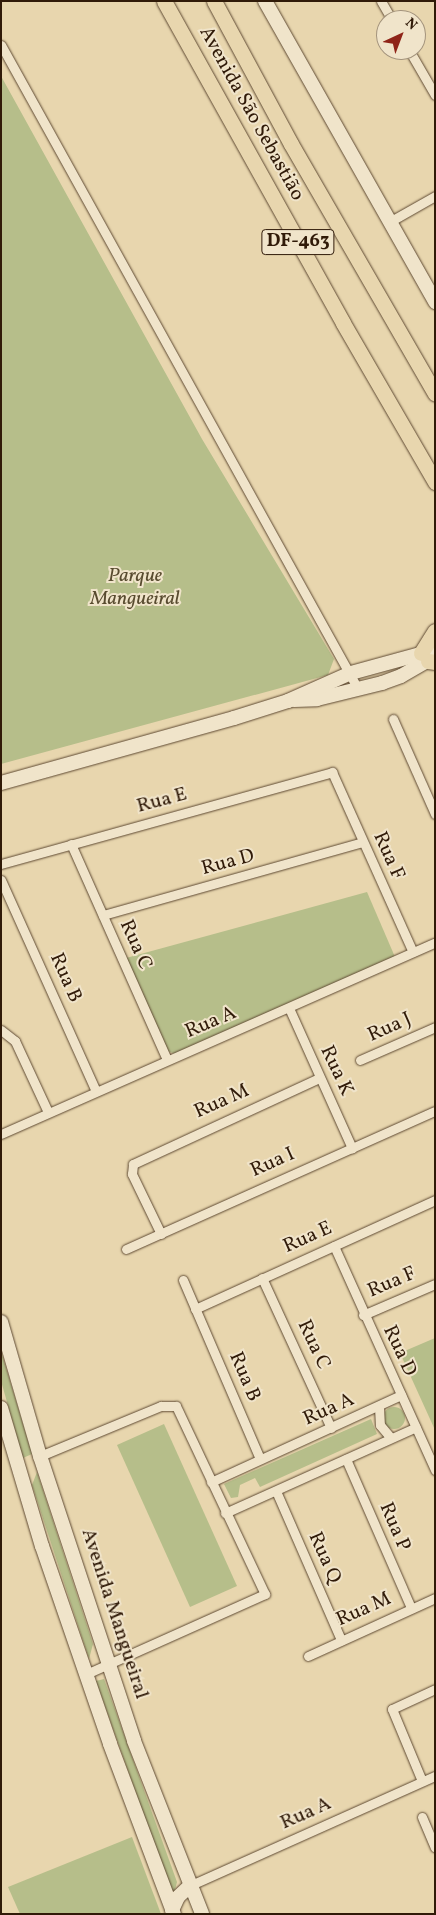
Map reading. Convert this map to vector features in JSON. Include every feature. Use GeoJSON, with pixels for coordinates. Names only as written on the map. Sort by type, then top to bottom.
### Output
{"type":"FeatureCollection","features":[{"type":"Feature","properties":{"kind":"main road","name":"Avenida São Sebastião"},"geometry":{"type":"LineString","coordinates":[[164,1],[343,323],[435,482]]}},
{"type":"Feature","properties":{"kind":"main road","name":"Avenida São Sebastião"},"geometry":{"type":"LineString","coordinates":[[214,1],[291,144],[435,394]]}},
{"type":"Feature","properties":{"kind":"main road"},"geometry":{"type":"LineString","coordinates":[[431,656],[435,631]]}},
{"type":"Feature","properties":{"kind":"street"},"geometry":{"type":"LineString","coordinates":[[266,1],[435,302]]}},
{"type":"Feature","properties":{"kind":"street"},"geometry":{"type":"LineString","coordinates":[[1,45],[351,673],[358,689]]}},
{"type":"Feature","properties":{"kind":"street"},"geometry":{"type":"LineString","coordinates":[[415,60],[435,95]]}},
{"type":"Feature","properties":{"kind":"street"},"geometry":{"type":"LineString","coordinates":[[391,221],[435,196]]}},
{"type":"Feature","properties":{"kind":"street"},"geometry":{"type":"LineString","coordinates":[[1,783],[106,756],[288,701],[351,673],[431,656]]}},
{"type":"Feature","properties":{"kind":"street"},"geometry":{"type":"LineString","coordinates":[[288,701],[317,699],[401,676],[431,656]]}},
{"type":"Feature","properties":{"kind":"street"},"geometry":{"type":"LineString","coordinates":[[393,719],[435,814]]}},
{"type":"Feature","properties":{"kind":"street","name":"Rua F"},"geometry":{"type":"LineString","coordinates":[[332,772],[413,952]]}},
{"type":"Feature","properties":{"kind":"street","name":"Rua E"},"geometry":{"type":"LineString","coordinates":[[1,864],[332,772]]}},
{"type":"Feature","properties":{"kind":"street","name":"Rua D"},"geometry":{"type":"LineString","coordinates":[[103,915],[362,842]]}},
{"type":"Feature","properties":{"kind":"street","name":"Rua C"},"geometry":{"type":"LineString","coordinates":[[71,844],[167,1060]]}},
{"type":"Feature","properties":{"kind":"street","name":"Rua B"},"geometry":{"type":"LineString","coordinates":[[1,880],[96,1091]]}},
{"type":"Feature","properties":{"kind":"street","name":"Rua A"},"geometry":{"type":"LineString","coordinates":[[1,1134],[435,943]]}},
{"type":"Feature","properties":{"kind":"street","name":"Rua K"},"geometry":{"type":"LineString","coordinates":[[289,1008],[352,1148]]}},
{"type":"Feature","properties":{"kind":"street","name":"Rua J"},"geometry":{"type":"LineString","coordinates":[[360,1060],[435,1028]]}},
{"type":"Feature","properties":{"kind":"street"},"geometry":{"type":"LineString","coordinates":[[1,1030],[15,1040],[48,1112]]}},
{"type":"Feature","properties":{"kind":"street","name":"Rua M"},"geometry":{"type":"LineString","coordinates":[[161,1234],[132,1174],[133,1164],[140,1159],[319,1078]]}},
{"type":"Feature","properties":{"kind":"street","name":"Rua I"},"geometry":{"type":"LineString","coordinates":[[126,1249],[435,1111]]}},
{"type":"Feature","properties":{"kind":"street","name":"Rua E"},"geometry":{"type":"LineString","coordinates":[[195,1309],[435,1200]]}},
{"type":"Feature","properties":{"kind":"street","name":"Rua D"},"geometry":{"type":"LineString","coordinates":[[334,1246],[363,1315],[435,1470]]}},
{"type":"Feature","properties":{"kind":"street","name":"Rua C"},"geometry":{"type":"LineString","coordinates":[[262,1278],[331,1428]]}},
{"type":"Feature","properties":{"kind":"street","name":"Rua B"},"geometry":{"type":"LineString","coordinates":[[183,1280],[260,1459]]}},
{"type":"Feature","properties":{"kind":"street","name":"Rua F"},"geometry":{"type":"LineString","coordinates":[[363,1315],[435,1284]]}},
{"type":"Feature","properties":{"kind":"street","name":"Avenida Mangueiral"},"geometry":{"type":"LineString","coordinates":[[1,1322],[8,1366],[110,1664],[134,1741],[202,1914]]}},
{"type":"Feature","properties":{"kind":"street","name":"Rua A"},"geometry":{"type":"LineString","coordinates":[[211,1482],[401,1395]]}},
{"type":"Feature","properties":{"kind":"street"},"geometry":{"type":"LineString","coordinates":[[40,1456],[161,1406],[176,1406],[265,1594],[86,1674]]}},
{"type":"Feature","properties":{"kind":"street","name":"Rua A"},"geometry":{"type":"LineString","coordinates":[[379,1406],[380,1425],[390,1437]]}},
{"type":"Feature","properties":{"kind":"street"},"geometry":{"type":"LineString","coordinates":[[1,1408],[42,1546],[110,1744],[173,1912]]}},
{"type":"Feature","properties":{"kind":"street"},"geometry":{"type":"LineString","coordinates":[[225,1513],[346,1459],[390,1437],[416,1427]]}},
{"type":"Feature","properties":{"kind":"street","name":"Rua P"},"geometry":{"type":"LineString","coordinates":[[346,1459],[411,1608]]}},
{"type":"Feature","properties":{"kind":"street","name":"Rua Q"},"geometry":{"type":"LineString","coordinates":[[276,1491],[341,1640]]}},
{"type":"Feature","properties":{"kind":"street","name":"Rua M"},"geometry":{"type":"LineString","coordinates":[[308,1656],[435,1598]]}},
{"type":"Feature","properties":{"kind":"street"},"geometry":{"type":"LineString","coordinates":[[422,1781],[392,1709],[435,1690]]}},
{"type":"Feature","properties":{"kind":"street"},"geometry":{"type":"LineString","coordinates":[[110,1744],[121,1750],[134,1741]]}},
{"type":"Feature","properties":{"kind":"street","name":"Rua A"},"geometry":{"type":"LineString","coordinates":[[191,1885],[435,1776]]}},
{"type":"Feature","properties":{"kind":"street"},"geometry":{"type":"LineString","coordinates":[[422,1817],[435,1847]]}},
{"type":"Feature","properties":{"kind":"street"},"geometry":{"type":"LineString","coordinates":[[173,1912],[178,1897],[191,1885]]}},
{"type":"Feature","properties":{"kind":"green space","name":"Parque Mangueiral"},"geometry":{"type":"Polygon","coordinates":[[[1,76],[202,439],[334,659],[328,675],[1,764],[1,76]]]}},
{"type":"Feature","properties":{"kind":"green space"},"geometry":{"type":"Polygon","coordinates":[[[367,892],[395,957],[176,1054],[167,1051],[126,958],[367,892]]]}},
{"type":"Feature","properties":{"kind":"green space"},"geometry":{"type":"Polygon","coordinates":[[[435,1338],[435,1430],[400,1353],[435,1338]]]}},
{"type":"Feature","properties":{"kind":"green space"},"geometry":{"type":"Polygon","coordinates":[[[1,1351],[32,1454],[23,1458],[1,1381],[1,1351]]]}},
{"type":"Feature","properties":{"kind":"green space"},"geometry":{"type":"Polygon","coordinates":[[[390,1407],[398,1407],[405,1414],[405,1422],[398,1429],[390,1429],[383,1422],[383,1414],[390,1407]]]}},
{"type":"Feature","properties":{"kind":"green space"},"geometry":{"type":"Polygon","coordinates":[[[371,1419],[377,1434],[260,1487],[255,1478],[240,1485],[238,1497],[231,1498],[224,1484],[371,1419]]]}},
{"type":"Feature","properties":{"kind":"green space"},"geometry":{"type":"Polygon","coordinates":[[[164,1424],[237,1586],[190,1607],[117,1445],[164,1424]]]}},
{"type":"Feature","properties":{"kind":"green space"},"geometry":{"type":"Polygon","coordinates":[[[37,1472],[93,1644],[89,1659],[32,1485],[37,1472]]]}},
{"type":"Feature","properties":{"kind":"green space"},"geometry":{"type":"Polygon","coordinates":[[[104,1679],[177,1882],[173,1897],[96,1681],[104,1679]]]}},
{"type":"Feature","properties":{"kind":"green space"},"geometry":{"type":"Polygon","coordinates":[[[132,1837],[161,1914],[20,1914],[8,1887],[132,1837]]]}}]}
